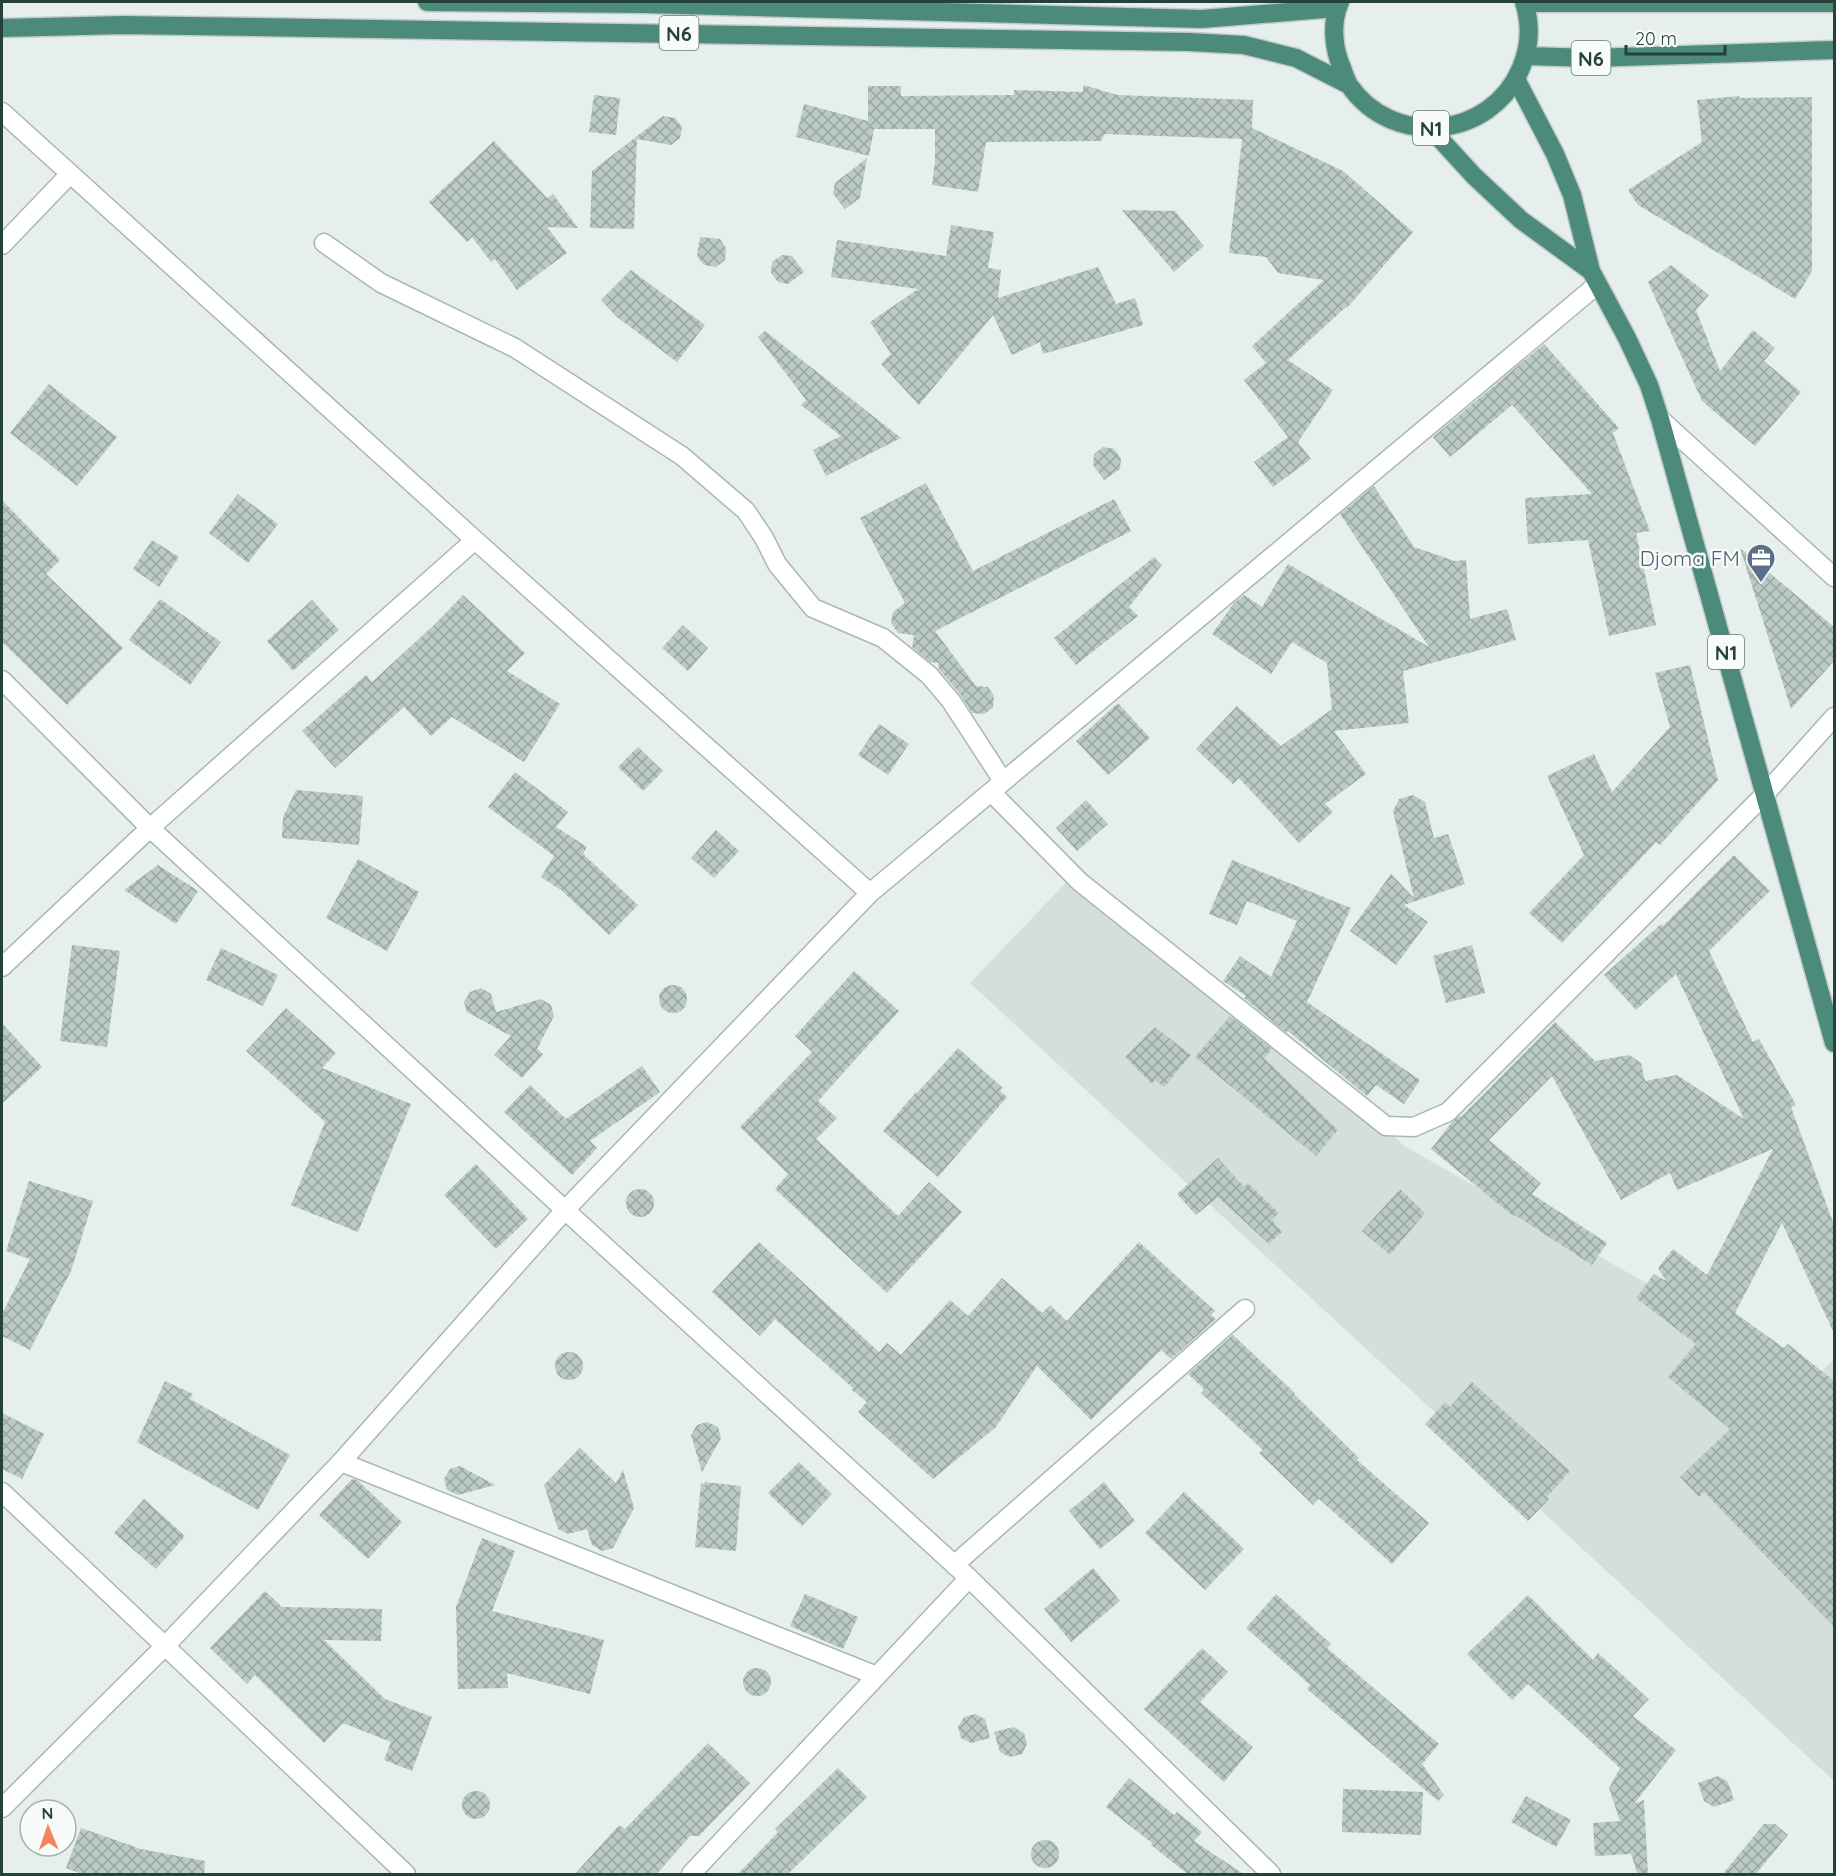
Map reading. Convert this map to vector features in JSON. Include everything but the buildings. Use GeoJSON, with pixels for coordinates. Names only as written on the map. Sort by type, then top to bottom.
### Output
{"type":"FeatureCollection","features":[{"type":"Feature","properties":{"kind":"highway","name":"N6"},"geometry":{"type":"LineString","coordinates":[[427,2],[645,3],[1202,19],[1338,5]]}},
{"type":"Feature","properties":{"kind":"highway"},"geometry":{"type":"LineString","coordinates":[[1524,2],[1834,3]]}},
{"type":"Feature","properties":{"kind":"highway","name":"N1"},"geometry":{"type":"LineString","coordinates":[[1338,5],[1334,34],[1338,60],[1349,85],[1371,108],[1399,123],[1430,129],[1462,124],[1482,114],[1500,100],[1516,80],[1526,56],[1528,38],[1528,20],[1524,2]]}},
{"type":"Feature","properties":{"kind":"highway","name":"N6"},"geometry":{"type":"LineString","coordinates":[[2,28],[123,25],[1189,42],[1244,45],[1296,58],[1349,85]]}},
{"type":"Feature","properties":{"kind":"highway","name":"N6"},"geometry":{"type":"LineString","coordinates":[[1526,56],[1592,58],[1834,50]]}},
{"type":"Feature","properties":{"kind":"highway","name":"N1"},"geometry":{"type":"LineString","coordinates":[[1516,80],[1555,154],[1572,195],[1595,277],[1627,338],[1660,419],[1834,1043]]}},
{"type":"Feature","properties":{"kind":"highway","name":"N1"},"geometry":{"type":"LineString","coordinates":[[1430,129],[1474,176],[1521,220],[1595,277]]}},
{"type":"Feature","properties":{"kind":"street"},"geometry":{"type":"LineString","coordinates":[[2,112],[870,893]]}},
{"type":"Feature","properties":{"kind":"street"},"geometry":{"type":"LineString","coordinates":[[2,245],[70,174]]}},
{"type":"Feature","properties":{"kind":"street"},"geometry":{"type":"LineString","coordinates":[[324,243],[381,284],[515,348],[682,456],[746,511],[764,538],[777,564],[813,608],[883,638],[929,675],[951,701],[997,787],[1080,882],[1386,1126],[1414,1127],[1448,1112],[1766,793],[1834,717]]}},
{"type":"Feature","properties":{"kind":"street"},"geometry":{"type":"LineString","coordinates":[[2,1808],[166,1645],[341,1462],[565,1210],[870,893],[1595,277]]}},
{"type":"Feature","properties":{"kind":"street"},"geometry":{"type":"LineString","coordinates":[[1660,419],[1834,577]]}},
{"type":"Feature","properties":{"kind":"street"},"geometry":{"type":"LineString","coordinates":[[2,967],[150,828],[475,540]]}},
{"type":"Feature","properties":{"kind":"street"},"geometry":{"type":"LineString","coordinates":[[2,680],[150,828],[969,1578],[1272,1875]]}},
{"type":"Feature","properties":{"kind":"street"},"geometry":{"type":"LineString","coordinates":[[954,1565],[1245,1309]]}},
{"type":"Feature","properties":{"kind":"street"},"geometry":{"type":"LineString","coordinates":[[341,1462],[877,1676]]}},
{"type":"Feature","properties":{"kind":"street"},"geometry":{"type":"LineString","coordinates":[[2,1492],[406,1875]]}},
{"type":"Feature","properties":{"kind":"street"},"geometry":{"type":"LineString","coordinates":[[691,1875],[969,1578]]}},
{"type":"Feature","properties":{"kind":"shaded area"},"geometry":{"type":"Polygon","coordinates":[[[1080,868],[1406,1147],[1814,1378],[1834,1360],[1834,1781],[970,983],[1080,868]]]}},
{"type":"Feature","properties":{"kind":"place","name":"Djoma FM"},"geometry":{"type":"Point","coordinates":[1761,584]}}]}
